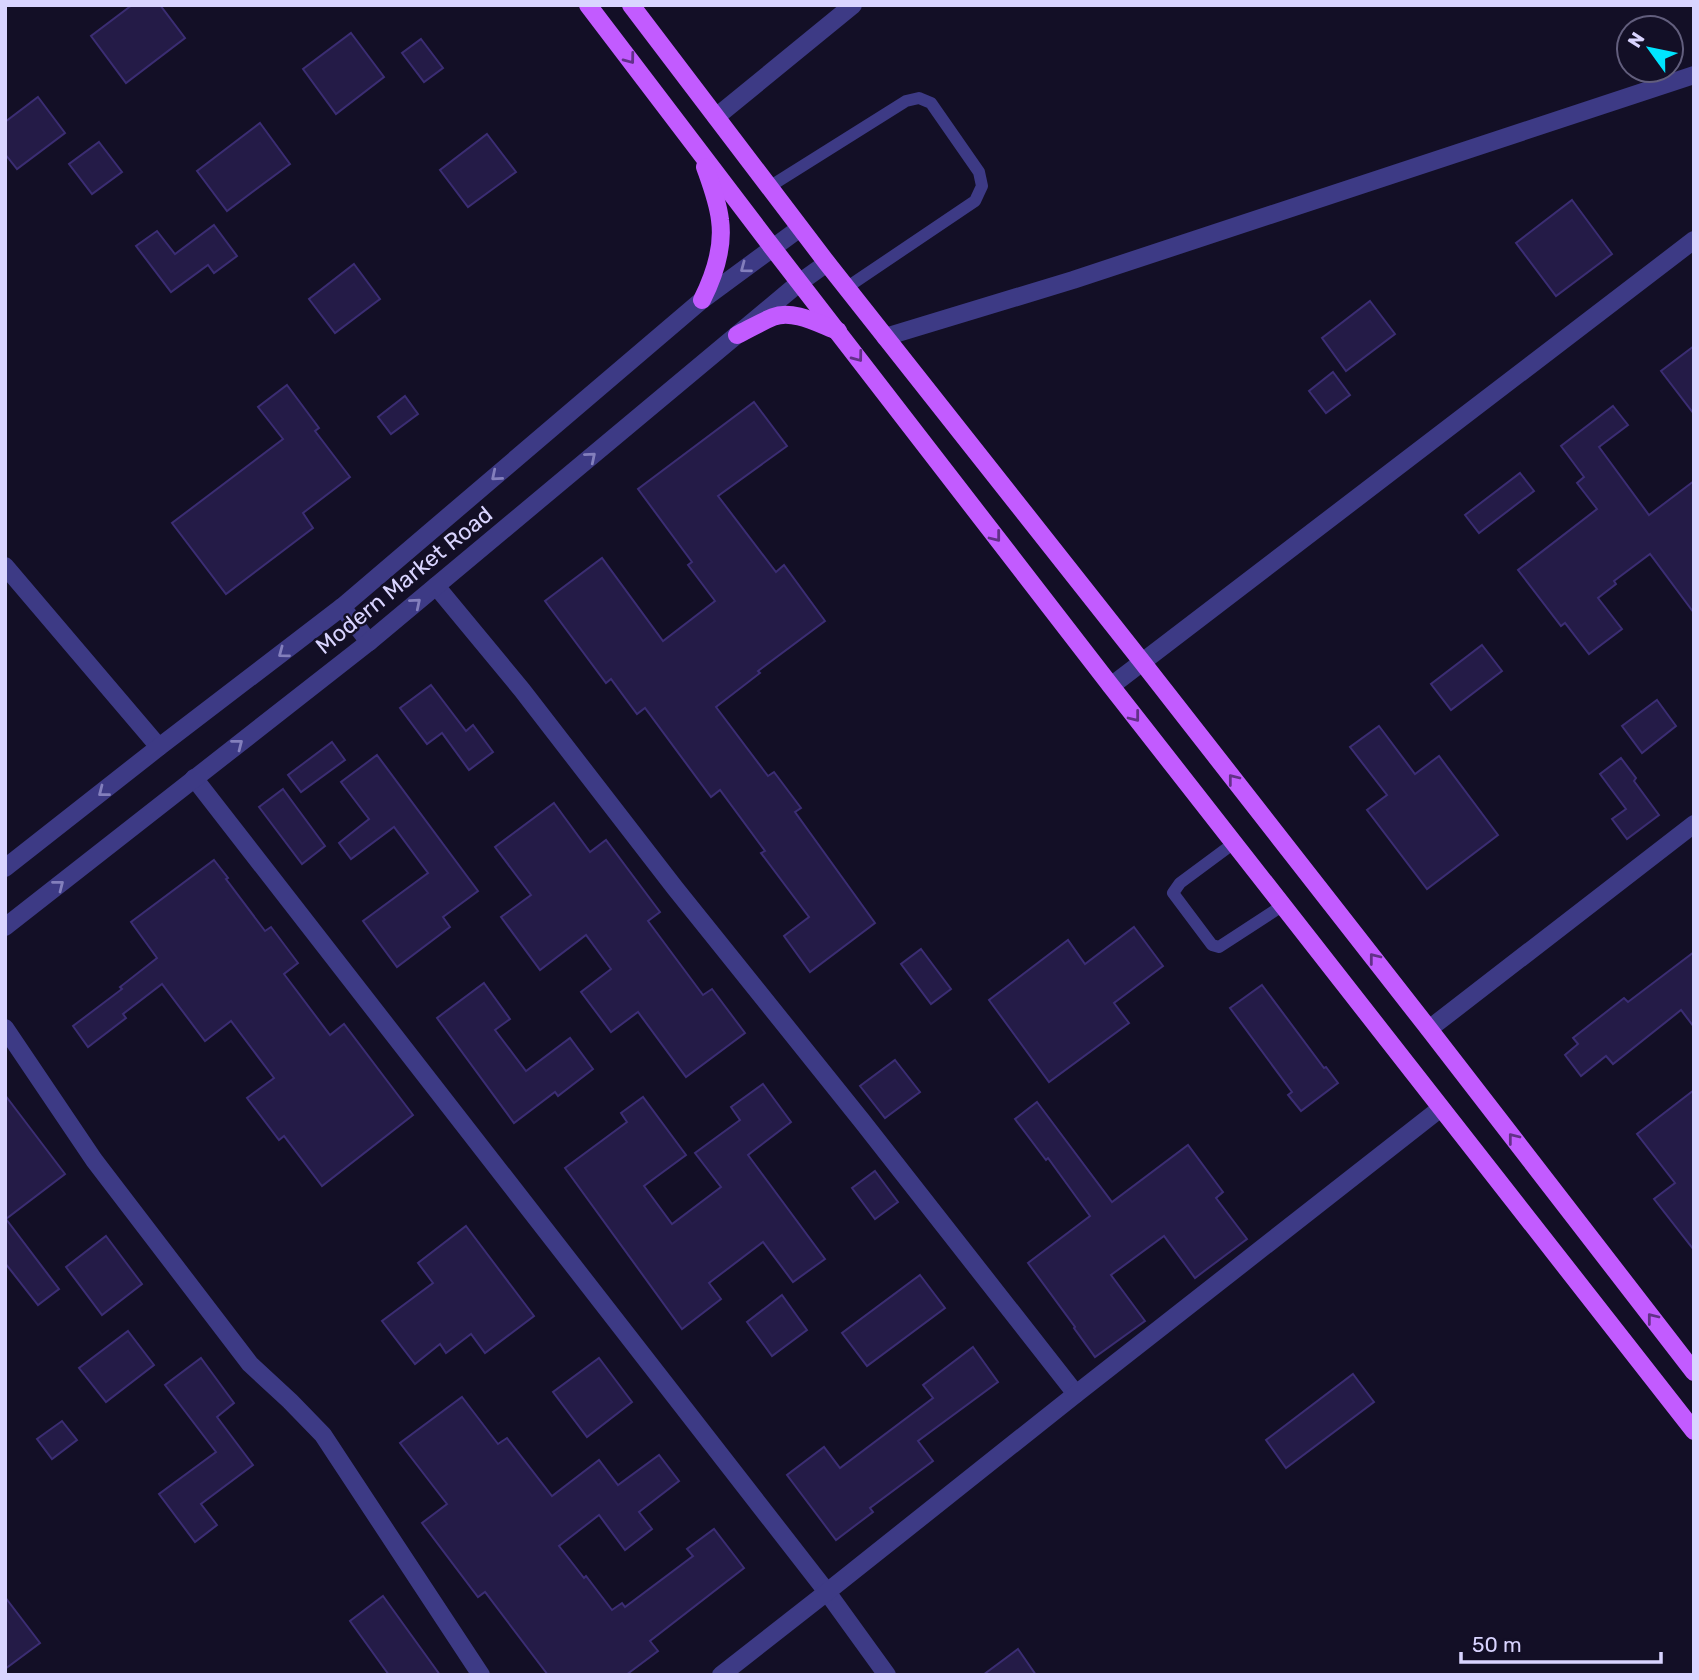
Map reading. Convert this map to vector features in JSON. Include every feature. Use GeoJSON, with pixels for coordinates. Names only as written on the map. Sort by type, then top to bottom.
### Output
{"type":"FeatureCollection","features":[{"type":"Feature","properties":{"kind":"main road"},"geometry":{"type":"LineString","coordinates":[[588,5],[1111,686],[1694,1431]]}},
{"type":"Feature","properties":{"kind":"main road"},"geometry":{"type":"LineString","coordinates":[[631,5],[846,288],[1143,663],[1694,1372]]}},
{"type":"Feature","properties":{"kind":"main road"},"geometry":{"type":"LineString","coordinates":[[699,151],[720,221],[719,252],[713,276],[702,300]]}},
{"type":"Feature","properties":{"kind":"main road"},"geometry":{"type":"LineString","coordinates":[[737,335],[775,316],[785,315],[796,316],[838,331]]}},
{"type":"Feature","properties":{"kind":"street"},"geometry":{"type":"LineString","coordinates":[[716,117],[853,5]]}},
{"type":"Feature","properties":{"kind":"street"},"geometry":{"type":"LineString","coordinates":[[885,337],[1073,280],[1694,75]]}},
{"type":"Feature","properties":{"kind":"street","name":"Modern Market Road"},"geometry":{"type":"LineString","coordinates":[[5,869],[342,607],[702,300],[800,228]]}},
{"type":"Feature","properties":{"kind":"street"},"geometry":{"type":"LineString","coordinates":[[1111,686],[1694,240]]}},
{"type":"Feature","properties":{"kind":"street","name":"Modern Market Road"},"geometry":{"type":"LineString","coordinates":[[5,927],[369,642],[799,282],[827,263]]}},
{"type":"Feature","properties":{"kind":"street"},"geometry":{"type":"LineString","coordinates":[[5,566],[159,747]]}},
{"type":"Feature","properties":{"kind":"street"},"geometry":{"type":"LineString","coordinates":[[436,586],[522,690],[675,888],[1076,1394]]}},
{"type":"Feature","properties":{"kind":"street"},"geometry":{"type":"LineString","coordinates":[[342,607],[369,642]]}},
{"type":"Feature","properties":{"kind":"street"},"geometry":{"type":"LineString","coordinates":[[194,778],[827,1592],[887,1675]]}},
{"type":"Feature","properties":{"kind":"street"},"geometry":{"type":"LineString","coordinates":[[1429,1029],[1694,824]]}},
{"type":"Feature","properties":{"kind":"street"},"geometry":{"type":"LineString","coordinates":[[5,1028],[94,1160],[250,1364],[323,1435],[481,1675]]}},
{"type":"Feature","properties":{"kind":"street"},"geometry":{"type":"LineString","coordinates":[[721,1675],[1441,1108]]}},
{"type":"Feature","properties":{"kind":"lane"},"geometry":{"type":"LineString","coordinates":[[769,187],[906,101],[919,98],[931,103],[979,172],[982,186],[975,201],[846,288]]}},
{"type":"Feature","properties":{"kind":"lane"},"geometry":{"type":"LineString","coordinates":[[1234,843],[1180,883],[1173,893],[1212,945],[1219,947],[1282,906]]}},
{"type":"Feature","properties":{"kind":"building"},"geometry":{"type":"Polygon","coordinates":[[[132,5],[160,5],[185,38],[126,83],[91,36],[132,5]]]}},
{"type":"Feature","properties":{"kind":"building"},"geometry":{"type":"Polygon","coordinates":[[[351,33],[384,77],[336,114],[303,69],[351,33]]]}},
{"type":"Feature","properties":{"kind":"building"},"geometry":{"type":"Polygon","coordinates":[[[421,39],[443,68],[424,82],[402,53],[421,39]]]}},
{"type":"Feature","properties":{"kind":"building"},"geometry":{"type":"Polygon","coordinates":[[[38,97],[65,133],[17,169],[5,154],[5,122],[38,97]]]}},
{"type":"Feature","properties":{"kind":"building"},"geometry":{"type":"Polygon","coordinates":[[[260,123],[290,164],[227,211],[197,171],[260,123]]]}},
{"type":"Feature","properties":{"kind":"building"},"geometry":{"type":"Polygon","coordinates":[[[487,134],[516,172],[468,207],[440,170],[487,134]]]}},
{"type":"Feature","properties":{"kind":"building"},"geometry":{"type":"Polygon","coordinates":[[[99,142],[122,172],[92,194],[69,164],[99,142]]]}},
{"type":"Feature","properties":{"kind":"building"},"geometry":{"type":"Polygon","coordinates":[[[1572,200],[1612,254],[1556,296],[1516,243],[1572,200]]]}},
{"type":"Feature","properties":{"kind":"building"},"geometry":{"type":"Polygon","coordinates":[[[214,225],[237,256],[214,273],[208,265],[171,292],[136,246],[157,231],[175,254],[214,225]]]}},
{"type":"Feature","properties":{"kind":"building"},"geometry":{"type":"Polygon","coordinates":[[[354,264],[380,299],[335,333],[309,299],[354,264]]]}},
{"type":"Feature","properties":{"kind":"building"},"geometry":{"type":"Polygon","coordinates":[[[1370,301],[1395,334],[1346,371],[1322,338],[1370,301]]]}},
{"type":"Feature","properties":{"kind":"building"},"geometry":{"type":"Polygon","coordinates":[[[1694,346],[1694,414],[1661,371],[1694,346]]]}},
{"type":"Feature","properties":{"kind":"building"},"geometry":{"type":"Polygon","coordinates":[[[1333,372],[1350,395],[1326,413],[1309,391],[1333,372]]]}},
{"type":"Feature","properties":{"kind":"building"},"geometry":{"type":"Polygon","coordinates":[[[287,385],[319,428],[315,431],[350,477],[303,513],[313,528],[226,594],[172,523],[283,439],[258,407],[287,385]]]}},
{"type":"Feature","properties":{"kind":"building"},"geometry":{"type":"Polygon","coordinates":[[[405,396],[418,414],[391,434],[378,417],[405,396]]]}},
{"type":"Feature","properties":{"kind":"building"},"geometry":{"type":"Polygon","coordinates":[[[754,402],[787,446],[718,496],[776,572],[784,565],[825,621],[758,671],[760,673],[716,707],[768,776],[774,772],[801,808],[795,812],[875,923],[810,972],[784,936],[809,917],[761,853],[765,851],[720,790],[711,797],[645,708],[637,714],[611,679],[606,683],[545,601],[602,558],[663,641],[715,601],[688,565],[692,562],[638,489],[754,402]]]}},
{"type":"Feature","properties":{"kind":"building"},"geometry":{"type":"Polygon","coordinates":[[[1613,406],[1628,425],[1599,447],[1649,515],[1694,481],[1694,613],[1650,554],[1614,581],[1616,584],[1598,598],[1622,629],[1589,654],[1565,623],[1561,626],[1518,570],[1597,509],[1577,483],[1584,477],[1561,446],[1613,406]]]}},
{"type":"Feature","properties":{"kind":"building"},"geometry":{"type":"Polygon","coordinates":[[[1520,473],[1534,491],[1479,533],[1465,515],[1520,473]]]}},
{"type":"Feature","properties":{"kind":"building"},"geometry":{"type":"Polygon","coordinates":[[[1482,645],[1502,671],[1451,710],[1431,684],[1482,645]]]}},
{"type":"Feature","properties":{"kind":"building"},"geometry":{"type":"Polygon","coordinates":[[[431,685],[466,731],[473,725],[493,752],[469,770],[442,733],[427,744],[400,708],[431,685]]]}},
{"type":"Feature","properties":{"kind":"building"},"geometry":{"type":"Polygon","coordinates":[[[1657,700],[1676,726],[1642,753],[1622,726],[1657,700]]]}},
{"type":"Feature","properties":{"kind":"building"},"geometry":{"type":"Polygon","coordinates":[[[1379,726],[1415,774],[1439,756],[1498,835],[1427,889],[1367,810],[1387,795],[1350,747],[1379,726]]]}},
{"type":"Feature","properties":{"kind":"building"},"geometry":{"type":"Polygon","coordinates":[[[332,742],[345,760],[301,792],[288,775],[332,742]]]}},
{"type":"Feature","properties":{"kind":"building"},"geometry":{"type":"Polygon","coordinates":[[[377,755],[478,891],[443,917],[450,927],[397,967],[363,921],[428,873],[394,827],[351,859],[339,843],[369,819],[341,782],[377,755]]]}},
{"type":"Feature","properties":{"kind":"building"},"geometry":{"type":"Polygon","coordinates":[[[1621,758],[1659,815],[1627,839],[1612,819],[1626,809],[1600,774],[1621,758]]]}},
{"type":"Feature","properties":{"kind":"building"},"geometry":{"type":"Polygon","coordinates":[[[283,789],[325,846],[302,864],[259,807],[283,789]]]}},
{"type":"Feature","properties":{"kind":"building"},"geometry":{"type":"Polygon","coordinates":[[[554,803],[590,852],[606,840],[660,912],[648,921],[703,995],[712,989],[745,1033],[686,1077],[638,1012],[611,1032],[581,992],[611,969],[586,935],[540,970],[501,917],[531,895],[495,847],[554,803]]]}},
{"type":"Feature","properties":{"kind":"building"},"geometry":{"type":"Polygon","coordinates":[[[214,860],[265,931],[271,927],[298,963],[284,974],[330,1035],[344,1024],[413,1115],[322,1186],[284,1136],[279,1140],[247,1098],[274,1078],[231,1021],[205,1041],[162,984],[123,1014],[126,1018],[88,1047],[73,1026],[157,958],[131,922],[214,860]]]}},
{"type":"Feature","properties":{"kind":"building"},"geometry":{"type":"Polygon","coordinates":[[[1134,927],[1163,966],[1114,1003],[1129,1023],[1049,1082],[989,1000],[1068,940],[1085,964],[1134,927]]]}},
{"type":"Feature","properties":{"kind":"building"},"geometry":{"type":"Polygon","coordinates":[[[921,949],[951,989],[931,1004],[901,964],[921,949]]]}},
{"type":"Feature","properties":{"kind":"building"},"geometry":{"type":"Polygon","coordinates":[[[1694,952],[1694,1027],[1681,1010],[1613,1064],[1606,1056],[1581,1076],[1565,1055],[1578,1044],[1573,1038],[1624,998],[1628,1002],[1694,952]]]}},
{"type":"Feature","properties":{"kind":"building"},"geometry":{"type":"Polygon","coordinates":[[[484,983],[510,1019],[495,1030],[526,1071],[570,1038],[593,1069],[558,1096],[555,1092],[514,1123],[437,1018],[484,983]]]}},
{"type":"Feature","properties":{"kind":"building"},"geometry":{"type":"Polygon","coordinates":[[[1262,985],[1338,1083],[1301,1111],[1288,1095],[1292,1092],[1230,1008],[1262,985]]]}},
{"type":"Feature","properties":{"kind":"building"},"geometry":{"type":"Polygon","coordinates":[[[895,1060],[920,1092],[885,1118],[860,1086],[895,1060]]]}},
{"type":"Feature","properties":{"kind":"building"},"geometry":{"type":"Polygon","coordinates":[[[763,1084],[791,1122],[748,1155],[825,1259],[793,1282],[763,1242],[709,1283],[721,1299],[682,1329],[565,1168],[627,1122],[621,1113],[643,1097],[686,1155],[644,1186],[672,1224],[721,1187],[695,1153],[740,1120],[731,1107],[763,1084]]]}},
{"type":"Feature","properties":{"kind":"building"},"geometry":{"type":"Polygon","coordinates":[[[1694,1090],[1694,1250],[1654,1199],[1675,1183],[1637,1134],[1694,1090]]]}},
{"type":"Feature","properties":{"kind":"building"},"geometry":{"type":"Polygon","coordinates":[[[5,1095],[65,1174],[6,1219],[59,1289],[38,1305],[5,1263],[5,1095]]]}},
{"type":"Feature","properties":{"kind":"building"},"geometry":{"type":"Polygon","coordinates":[[[1037,1102],[1112,1202],[1188,1145],[1223,1192],[1216,1198],[1247,1239],[1195,1278],[1164,1236],[1111,1275],[1145,1321],[1095,1357],[1028,1263],[1090,1216],[1048,1158],[1046,1160],[1015,1119],[1037,1102]]]}},
{"type":"Feature","properties":{"kind":"building"},"geometry":{"type":"Polygon","coordinates":[[[875,1171],[898,1202],[875,1219],[852,1188],[875,1171]]]}},
{"type":"Feature","properties":{"kind":"building"},"geometry":{"type":"Polygon","coordinates":[[[466,1226],[534,1316],[485,1353],[471,1334],[446,1353],[440,1344],[415,1364],[382,1321],[433,1283],[418,1263],[466,1226]]]}},
{"type":"Feature","properties":{"kind":"building"},"geometry":{"type":"Polygon","coordinates":[[[106,1236],[142,1284],[102,1315],[66,1267],[106,1236]]]}},
{"type":"Feature","properties":{"kind":"building"},"geometry":{"type":"Polygon","coordinates":[[[920,1275],[945,1308],[867,1366],[842,1333],[920,1275]]]}},
{"type":"Feature","properties":{"kind":"building"},"geometry":{"type":"Polygon","coordinates":[[[782,1295],[807,1330],[772,1356],[747,1322],[782,1295]]]}},
{"type":"Feature","properties":{"kind":"building"},"geometry":{"type":"Polygon","coordinates":[[[128,1331],[154,1365],[106,1402],[79,1368],[128,1331]]]}},
{"type":"Feature","properties":{"kind":"building"},"geometry":{"type":"Polygon","coordinates":[[[973,1347],[998,1382],[918,1441],[933,1461],[870,1508],[873,1512],[836,1540],[787,1475],[824,1447],[840,1468],[933,1398],[923,1385],[973,1347]]]}},
{"type":"Feature","properties":{"kind":"building"},"geometry":{"type":"Polygon","coordinates":[[[201,1358],[234,1403],[217,1417],[253,1465],[201,1504],[217,1525],[195,1542],[159,1494],[216,1452],[165,1385],[201,1358]]]}},
{"type":"Feature","properties":{"kind":"building"},"geometry":{"type":"Polygon","coordinates":[[[599,1358],[632,1402],[587,1437],[553,1392],[599,1358]]]}},
{"type":"Feature","properties":{"kind":"building"},"geometry":{"type":"Polygon","coordinates":[[[1353,1374],[1374,1402],[1286,1468],[1266,1440],[1353,1374]]]}},
{"type":"Feature","properties":{"kind":"building"},"geometry":{"type":"Polygon","coordinates":[[[462,1397],[498,1444],[507,1438],[552,1496],[599,1460],[618,1485],[659,1455],[679,1481],[639,1512],[652,1529],[625,1550],[599,1515],[559,1546],[612,1610],[622,1603],[625,1607],[693,1556],[687,1549],[714,1529],[744,1568],[650,1641],[658,1651],[626,1675],[548,1675],[485,1592],[478,1597],[422,1523],[447,1504],[400,1443],[462,1397]]]}},
{"type":"Feature","properties":{"kind":"building"},"geometry":{"type":"Polygon","coordinates":[[[62,1421],[77,1440],[52,1459],[37,1439],[62,1421]]]}},
{"type":"Feature","properties":{"kind":"building"},"geometry":{"type":"Polygon","coordinates":[[[383,1596],[440,1675],[389,1675],[350,1621],[383,1596]]]}},
{"type":"Feature","properties":{"kind":"building"},"geometry":{"type":"Polygon","coordinates":[[[5,1597],[40,1643],[5,1669],[5,1597]]]}},
{"type":"Feature","properties":{"kind":"building"},"geometry":{"type":"Polygon","coordinates":[[[1018,1649],[1036,1675],[983,1675],[1018,1649]]]}}]}
